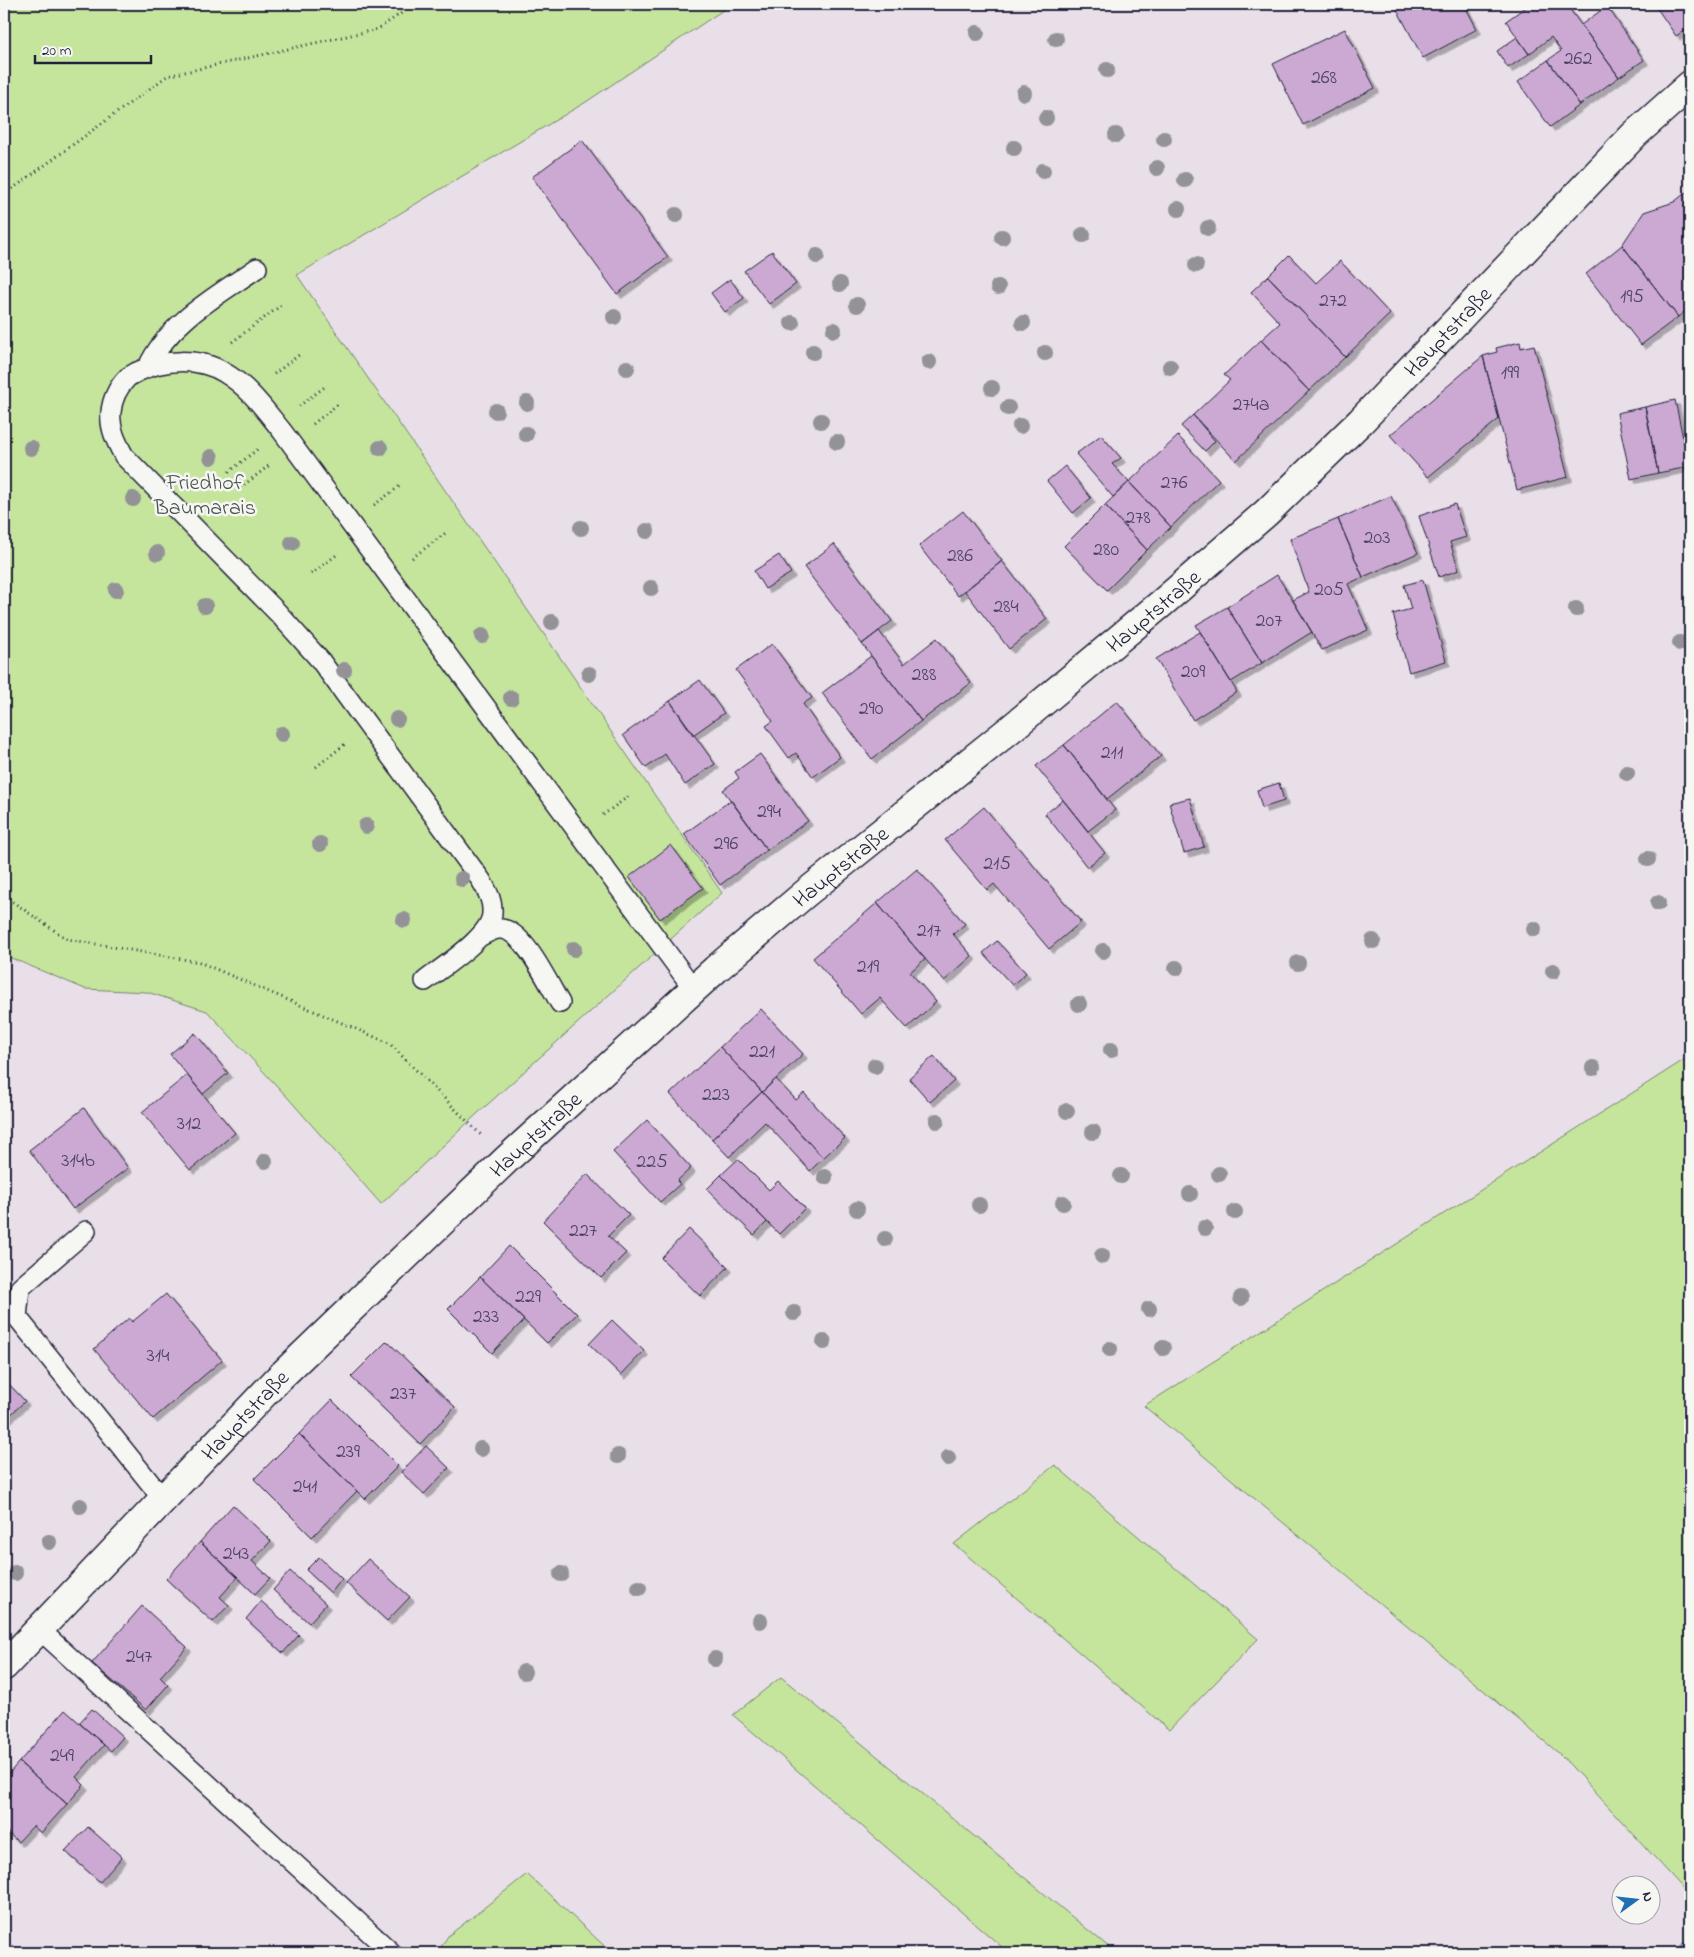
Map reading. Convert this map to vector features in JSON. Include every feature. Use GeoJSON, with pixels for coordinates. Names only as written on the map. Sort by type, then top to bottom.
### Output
{"type":"FeatureCollection","features":[{"type":"Feature","properties":{"kind":"street","name":"Hauptstraße"},"geometry":{"type":"LineString","coordinates":[[4,1666],[278,1379],[507,1160],[694,988],[806,893],[1013,727],[1154,610],[1266,513],[1361,421],[1634,136],[1690,85]]}},
{"type":"Feature","properties":{"kind":"lane"},"geometry":{"type":"LineString","coordinates":[[148,367],[154,353],[170,334],[194,312],[257,268]]}},
{"type":"Feature","properties":{"kind":"lane"},"geometry":{"type":"LineString","coordinates":[[479,937],[488,926],[493,915],[491,901],[481,880],[370,726],[320,660],[296,633],[124,456],[113,434],[111,414],[115,394],[127,377],[148,367],[173,361],[203,364],[226,373],[255,397],[694,988]]}},
{"type":"Feature","properties":{"kind":"lane"},"geometry":{"type":"LineString","coordinates":[[425,981],[479,937],[491,930],[501,928],[512,932],[528,948],[560,1003]]}},
{"type":"Feature","properties":{"kind":"lane"},"geometry":{"type":"LineString","coordinates":[[86,1231],[20,1288],[17,1316],[163,1499]]}},
{"type":"Feature","properties":{"kind":"lane"},"geometry":{"type":"LineString","coordinates":[[39,1629],[392,1953]]}},
{"type":"Feature","properties":{"kind":"path"},"geometry":{"type":"LineString","coordinates":[[4,195],[167,76],[378,29],[414,4]]}},
{"type":"Feature","properties":{"kind":"path"},"geometry":{"type":"LineString","coordinates":[[203,364],[284,304]]}},
{"type":"Feature","properties":{"kind":"path"},"geometry":{"type":"LineString","coordinates":[[229,472],[282,431]]}},
{"type":"Feature","properties":{"kind":"path"},"geometry":{"type":"LineString","coordinates":[[240,488],[293,447]]}},
{"type":"Feature","properties":{"kind":"path"},"geometry":{"type":"LineString","coordinates":[[388,576],[447,532]]}},
{"type":"Feature","properties":{"kind":"path"},"geometry":{"type":"LineString","coordinates":[[4,896],[67,940],[199,962],[389,1043],[507,1160]]}},
{"type":"Feature","properties":{"kind":"green space","name":"Friedhof Baumarais"},"geometry":{"type":"Polygon","coordinates":[[[4,4],[732,4],[586,102],[297,275],[722,893],[477,1114],[381,1204],[289,1099],[207,1011],[147,992],[85,989],[4,955],[4,4]]]}},
{"type":"Feature","properties":{"kind":"green space"},"geometry":{"type":"Polygon","coordinates":[[[1690,1056],[1690,1896],[1562,1756],[1144,1406],[1690,1056]]]}},
{"type":"Feature","properties":{"kind":"green space"},"geometry":{"type":"Polygon","coordinates":[[[1055,1465],[1258,1639],[1169,1730],[954,1544],[1055,1465]]]}},
{"type":"Feature","properties":{"kind":"green space"},"geometry":{"type":"Polygon","coordinates":[[[781,1677],[1116,1953],[1009,1953],[733,1715],[781,1677]]]}},
{"type":"Feature","properties":{"kind":"green space"},"geometry":{"type":"Polygon","coordinates":[[[527,1874],[612,1953],[437,1953],[448,1936],[527,1874]]]}},
{"type":"Feature","properties":{"kind":"building"},"geometry":{"type":"Polygon","coordinates":[[[1394,4],[1464,4],[1477,29],[1423,58],[1394,4]]]}},
{"type":"Feature","properties":{"kind":"building"},"geometry":{"type":"Polygon","coordinates":[[[1530,4],[1566,4],[1619,77],[1580,105],[1548,60],[1561,51],[1551,37],[1529,54],[1506,21],[1530,4]]]}},
{"type":"Feature","properties":{"kind":"building"},"geometry":{"type":"Polygon","coordinates":[[[1654,4],[1690,4],[1690,27],[1676,36],[1654,4]]]}},
{"type":"Feature","properties":{"kind":"building"},"geometry":{"type":"Polygon","coordinates":[[[1607,6],[1644,60],[1619,77],[1581,25],[1607,6]]]}},
{"type":"Feature","properties":{"kind":"building"},"geometry":{"type":"Polygon","coordinates":[[[1345,29],[1375,88],[1303,125],[1273,64],[1345,29]]]}},
{"type":"Feature","properties":{"kind":"building"},"geometry":{"type":"Polygon","coordinates":[[[1517,37],[1529,54],[1508,68],[1497,51],[1517,37]]]}},
{"type":"Feature","properties":{"kind":"building"},"geometry":{"type":"Polygon","coordinates":[[[1548,60],[1580,105],[1550,127],[1518,82],[1548,60]]]}},
{"type":"Feature","properties":{"kind":"building"},"geometry":{"type":"Polygon","coordinates":[[[582,140],[668,257],[617,294],[532,177],[582,140]]]}},
{"type":"Feature","properties":{"kind":"building"},"geometry":{"type":"Polygon","coordinates":[[[1689,190],[1690,307],[1678,317],[1622,245],[1644,212],[1674,202],[1689,190]]]}},
{"type":"Feature","properties":{"kind":"building"},"geometry":{"type":"Polygon","coordinates":[[[1622,245],[1678,317],[1641,345],[1586,274],[1622,245]]]}},
{"type":"Feature","properties":{"kind":"building"},"geometry":{"type":"Polygon","coordinates":[[[772,251],[796,284],[769,304],[744,271],[772,251]]]}},
{"type":"Feature","properties":{"kind":"building"},"geometry":{"type":"Polygon","coordinates":[[[1289,255],[1316,283],[1340,261],[1390,314],[1345,357],[1268,276],[1289,255]]]}},
{"type":"Feature","properties":{"kind":"building"},"geometry":{"type":"Polygon","coordinates":[[[1268,276],[1345,357],[1309,391],[1261,340],[1280,323],[1251,292],[1268,276]]]}},
{"type":"Feature","properties":{"kind":"building"},"geometry":{"type":"Polygon","coordinates":[[[730,279],[744,298],[725,312],[711,293],[730,279]]]}},
{"type":"Feature","properties":{"kind":"building"},"geometry":{"type":"Polygon","coordinates":[[[1261,340],[1309,391],[1236,461],[1193,415],[1230,380],[1224,375],[1261,340]]]}},
{"type":"Feature","properties":{"kind":"building"},"geometry":{"type":"Polygon","coordinates":[[[1520,342],[1521,348],[1534,345],[1568,477],[1517,490],[1483,356],[1497,352],[1496,348],[1520,342]]]}},
{"type":"Feature","properties":{"kind":"building"},"geometry":{"type":"Polygon","coordinates":[[[1483,356],[1499,419],[1428,477],[1390,435],[1483,356]]]}},
{"type":"Feature","properties":{"kind":"building"},"geometry":{"type":"Polygon","coordinates":[[[1675,400],[1689,467],[1658,473],[1645,407],[1675,400]]]}},
{"type":"Feature","properties":{"kind":"building"},"geometry":{"type":"Polygon","coordinates":[[[1645,407],[1658,473],[1631,479],[1617,413],[1645,407]]]}},
{"type":"Feature","properties":{"kind":"building"},"geometry":{"type":"Polygon","coordinates":[[[1193,415],[1215,441],[1205,451],[1181,426],[1193,415]]]}},
{"type":"Feature","properties":{"kind":"building"},"geometry":{"type":"Polygon","coordinates":[[[1101,435],[1121,458],[1112,464],[1129,482],[1113,497],[1076,454],[1101,435]]]}},
{"type":"Feature","properties":{"kind":"building"},"geometry":{"type":"Polygon","coordinates":[[[1178,436],[1219,480],[1171,527],[1129,482],[1178,436]]]}},
{"type":"Feature","properties":{"kind":"building"},"geometry":{"type":"Polygon","coordinates":[[[1065,466],[1091,498],[1073,513],[1047,481],[1065,466]]]}},
{"type":"Feature","properties":{"kind":"building"},"geometry":{"type":"Polygon","coordinates":[[[1129,482],[1171,527],[1147,550],[1105,505],[1129,482]]]}},
{"type":"Feature","properties":{"kind":"building"},"geometry":{"type":"Polygon","coordinates":[[[1391,496],[1418,553],[1363,577],[1338,519],[1391,496]]]}},
{"type":"Feature","properties":{"kind":"building"},"geometry":{"type":"Polygon","coordinates":[[[1455,504],[1466,537],[1450,542],[1459,570],[1439,577],[1419,516],[1455,504]]]}},
{"type":"Feature","properties":{"kind":"building"},"geometry":{"type":"Polygon","coordinates":[[[1105,505],[1147,550],[1107,590],[1064,546],[1105,505]]]}},
{"type":"Feature","properties":{"kind":"building"},"geometry":{"type":"Polygon","coordinates":[[[963,511],[1002,561],[958,596],[919,546],[963,511]]]}},
{"type":"Feature","properties":{"kind":"building"},"geometry":{"type":"Polygon","coordinates":[[[1338,519],[1363,577],[1348,584],[1368,630],[1322,650],[1293,600],[1309,592],[1290,539],[1338,519]]]}},
{"type":"Feature","properties":{"kind":"building"},"geometry":{"type":"Polygon","coordinates":[[[834,544],[892,621],[862,644],[804,567],[834,544]]]}},
{"type":"Feature","properties":{"kind":"building"},"geometry":{"type":"Polygon","coordinates":[[[779,555],[791,573],[765,589],[754,571],[779,555]]]}},
{"type":"Feature","properties":{"kind":"building"},"geometry":{"type":"Polygon","coordinates":[[[1002,561],[1047,619],[1009,649],[965,591],[1002,561]]]}},
{"type":"Feature","properties":{"kind":"building"},"geometry":{"type":"Polygon","coordinates":[[[1277,575],[1312,632],[1262,663],[1227,607],[1277,575]]]}},
{"type":"Feature","properties":{"kind":"building"},"geometry":{"type":"Polygon","coordinates":[[[1423,580],[1446,661],[1409,672],[1393,614],[1411,609],[1404,585],[1423,580]]]}},
{"type":"Feature","properties":{"kind":"building"},"geometry":{"type":"Polygon","coordinates":[[[1227,607],[1262,663],[1231,682],[1196,625],[1227,607]]]}},
{"type":"Feature","properties":{"kind":"building"},"geometry":{"type":"Polygon","coordinates":[[[879,631],[904,664],[937,638],[971,683],[921,721],[862,644],[879,631]]]}},
{"type":"Feature","properties":{"kind":"building"},"geometry":{"type":"Polygon","coordinates":[[[1200,632],[1237,692],[1193,720],[1156,659],[1200,632]]]}},
{"type":"Feature","properties":{"kind":"building"},"geometry":{"type":"Polygon","coordinates":[[[772,644],[812,698],[803,704],[840,757],[813,777],[796,753],[789,758],[766,726],[773,721],[736,670],[772,644]]]}},
{"type":"Feature","properties":{"kind":"building"},"geometry":{"type":"Polygon","coordinates":[[[871,656],[921,721],[872,759],[822,693],[871,656]]]}},
{"type":"Feature","properties":{"kind":"building"},"geometry":{"type":"Polygon","coordinates":[[[700,680],[724,713],[693,735],[670,701],[700,680]]]}},
{"type":"Feature","properties":{"kind":"building"},"geometry":{"type":"Polygon","coordinates":[[[670,701],[715,764],[685,785],[665,754],[646,768],[623,735],[670,701]]]}},
{"type":"Feature","properties":{"kind":"building"},"geometry":{"type":"Polygon","coordinates":[[[1117,701],[1161,756],[1107,799],[1064,745],[1117,701]]]}},
{"type":"Feature","properties":{"kind":"building"},"geometry":{"type":"Polygon","coordinates":[[[1064,745],[1115,810],[1088,831],[1036,766],[1064,745]]]}},
{"type":"Feature","properties":{"kind":"building"},"geometry":{"type":"Polygon","coordinates":[[[760,754],[808,821],[767,850],[723,790],[739,778],[735,772],[760,754]]]}},
{"type":"Feature","properties":{"kind":"building"},"geometry":{"type":"Polygon","coordinates":[[[1279,783],[1284,801],[1262,808],[1257,790],[1279,783]]]}},
{"type":"Feature","properties":{"kind":"building"},"geometry":{"type":"Polygon","coordinates":[[[1190,798],[1204,847],[1184,853],[1169,803],[1190,798]]]}},
{"type":"Feature","properties":{"kind":"building"},"geometry":{"type":"Polygon","coordinates":[[[731,800],[767,850],[720,885],[684,834],[731,800]]]}},
{"type":"Feature","properties":{"kind":"building"},"geometry":{"type":"Polygon","coordinates":[[[1063,800],[1105,853],[1087,867],[1045,814],[1063,800]]]}},
{"type":"Feature","properties":{"kind":"building"},"geometry":{"type":"Polygon","coordinates":[[[984,807],[1081,922],[1049,949],[994,884],[987,890],[945,840],[984,807]]]}},
{"type":"Feature","properties":{"kind":"building"},"geometry":{"type":"Polygon","coordinates":[[[671,845],[703,888],[660,919],[629,877],[671,845]]]}},
{"type":"Feature","properties":{"kind":"building"},"geometry":{"type":"Polygon","coordinates":[[[917,869],[965,924],[953,934],[972,956],[944,981],[877,903],[917,869]]]}},
{"type":"Feature","properties":{"kind":"building"},"geometry":{"type":"Polygon","coordinates":[[[877,903],[925,959],[910,972],[936,1002],[907,1028],[880,998],[861,1014],[813,958],[877,903]]]}},
{"type":"Feature","properties":{"kind":"building"},"geometry":{"type":"Polygon","coordinates":[[[997,941],[1026,973],[1012,985],[983,953],[997,941]]]}},
{"type":"Feature","properties":{"kind":"building"},"geometry":{"type":"Polygon","coordinates":[[[761,1009],[803,1054],[762,1092],[720,1047],[761,1009]]]}},
{"type":"Feature","properties":{"kind":"building"},"geometry":{"type":"Polygon","coordinates":[[[195,1033],[228,1073],[203,1094],[170,1054],[195,1033]]]}},
{"type":"Feature","properties":{"kind":"building"},"geometry":{"type":"Polygon","coordinates":[[[720,1047],[762,1092],[712,1139],[670,1094],[720,1047]]]}},
{"type":"Feature","properties":{"kind":"building"},"geometry":{"type":"Polygon","coordinates":[[[934,1056],[954,1081],[930,1102],[909,1078],[934,1056]]]}},
{"type":"Feature","properties":{"kind":"building"},"geometry":{"type":"Polygon","coordinates":[[[187,1075],[235,1133],[190,1170],[142,1112],[187,1075]]]}},
{"type":"Feature","properties":{"kind":"building"},"geometry":{"type":"Polygon","coordinates":[[[776,1079],[796,1100],[804,1093],[845,1138],[823,1158],[762,1092],[776,1079]]]}},
{"type":"Feature","properties":{"kind":"building"},"geometry":{"type":"Polygon","coordinates":[[[762,1092],[823,1158],[810,1171],[765,1122],[729,1157],[712,1139],[762,1092]]]}},
{"type":"Feature","properties":{"kind":"building"},"geometry":{"type":"Polygon","coordinates":[[[84,1108],[128,1168],[73,1209],[29,1150],[84,1108]]]}},
{"type":"Feature","properties":{"kind":"building"},"geometry":{"type":"Polygon","coordinates":[[[647,1120],[691,1168],[677,1181],[680,1184],[660,1202],[613,1152],[647,1120]]]}},
{"type":"Feature","properties":{"kind":"building"},"geometry":{"type":"Polygon","coordinates":[[[738,1159],[769,1190],[778,1181],[805,1208],[779,1234],[721,1175],[738,1159]]]}},
{"type":"Feature","properties":{"kind":"building"},"geometry":{"type":"Polygon","coordinates":[[[587,1174],[629,1215],[608,1236],[626,1253],[601,1278],[543,1221],[587,1174]]]}},
{"type":"Feature","properties":{"kind":"building"},"geometry":{"type":"Polygon","coordinates":[[[721,1175],[767,1222],[754,1235],[707,1189],[721,1175]]]}},
{"type":"Feature","properties":{"kind":"building"},"geometry":{"type":"Polygon","coordinates":[[[689,1229],[728,1267],[700,1296],[661,1258],[689,1229]]]}},
{"type":"Feature","properties":{"kind":"building"},"geometry":{"type":"Polygon","coordinates":[[[509,1246],[577,1314],[547,1343],[480,1277],[509,1246]]]}},
{"type":"Feature","properties":{"kind":"building"},"geometry":{"type":"Polygon","coordinates":[[[480,1277],[524,1320],[492,1353],[448,1309],[480,1277]]]}},
{"type":"Feature","properties":{"kind":"building"},"geometry":{"type":"Polygon","coordinates":[[[166,1294],[222,1360],[153,1419],[94,1349],[129,1318],[132,1322],[166,1294]]]}},
{"type":"Feature","properties":{"kind":"building"},"geometry":{"type":"Polygon","coordinates":[[[612,1320],[644,1351],[621,1375],[589,1344],[612,1320]]]}},
{"type":"Feature","properties":{"kind":"building"},"geometry":{"type":"Polygon","coordinates":[[[387,1341],[455,1407],[420,1444],[351,1377],[387,1341]]]}},
{"type":"Feature","properties":{"kind":"building"},"geometry":{"type":"Polygon","coordinates":[[[4,1379],[25,1401],[4,1421],[4,1379]]]}},
{"type":"Feature","properties":{"kind":"building"},"geometry":{"type":"Polygon","coordinates":[[[332,1400],[398,1466],[365,1499],[299,1434],[332,1400]]]}},
{"type":"Feature","properties":{"kind":"building"},"geometry":{"type":"Polygon","coordinates":[[[299,1434],[357,1491],[312,1537],[254,1479],[299,1434]]]}},
{"type":"Feature","properties":{"kind":"building"},"geometry":{"type":"Polygon","coordinates":[[[426,1446],[449,1468],[424,1494],[401,1472],[426,1446]]]}},
{"type":"Feature","properties":{"kind":"building"},"geometry":{"type":"Polygon","coordinates":[[[233,1505],[271,1541],[252,1561],[270,1578],[255,1594],[200,1542],[233,1505]]]}},
{"type":"Feature","properties":{"kind":"building"},"geometry":{"type":"Polygon","coordinates":[[[200,1542],[238,1577],[220,1597],[229,1605],[213,1622],[166,1579],[200,1542]]]}},
{"type":"Feature","properties":{"kind":"building"},"geometry":{"type":"Polygon","coordinates":[[[319,1557],[342,1579],[331,1593],[306,1570],[319,1557]]]}},
{"type":"Feature","properties":{"kind":"building"},"geometry":{"type":"Polygon","coordinates":[[[368,1559],[410,1597],[387,1621],[346,1583],[368,1559]]]}},
{"type":"Feature","properties":{"kind":"building"},"geometry":{"type":"Polygon","coordinates":[[[290,1571],[326,1604],[309,1623],[273,1590],[290,1571]]]}},
{"type":"Feature","properties":{"kind":"building"},"geometry":{"type":"Polygon","coordinates":[[[261,1601],[299,1635],[283,1653],[246,1619],[261,1601]]]}},
{"type":"Feature","properties":{"kind":"building"},"geometry":{"type":"Polygon","coordinates":[[[142,1606],[187,1647],[160,1677],[168,1685],[146,1710],[92,1663],[142,1606]]]}},
{"type":"Feature","properties":{"kind":"building"},"geometry":{"type":"Polygon","coordinates":[[[92,1709],[123,1737],[111,1751],[79,1723],[92,1709]]]}},
{"type":"Feature","properties":{"kind":"building"},"geometry":{"type":"Polygon","coordinates":[[[65,1710],[104,1745],[76,1777],[84,1785],[67,1804],[19,1762],[65,1710]]]}},
{"type":"Feature","properties":{"kind":"building"},"geometry":{"type":"Polygon","coordinates":[[[19,1762],[67,1804],[41,1833],[33,1826],[18,1842],[4,1829],[4,1779],[19,1762]]]}},
{"type":"Feature","properties":{"kind":"building"},"geometry":{"type":"Polygon","coordinates":[[[88,1827],[122,1857],[100,1882],[65,1851],[88,1827]]]}},
{"type":"Feature","properties":{"kind":"waterway"},"geometry":{"type":"LineString","coordinates":[[1679,1953],[1690,1944]]}}]}
